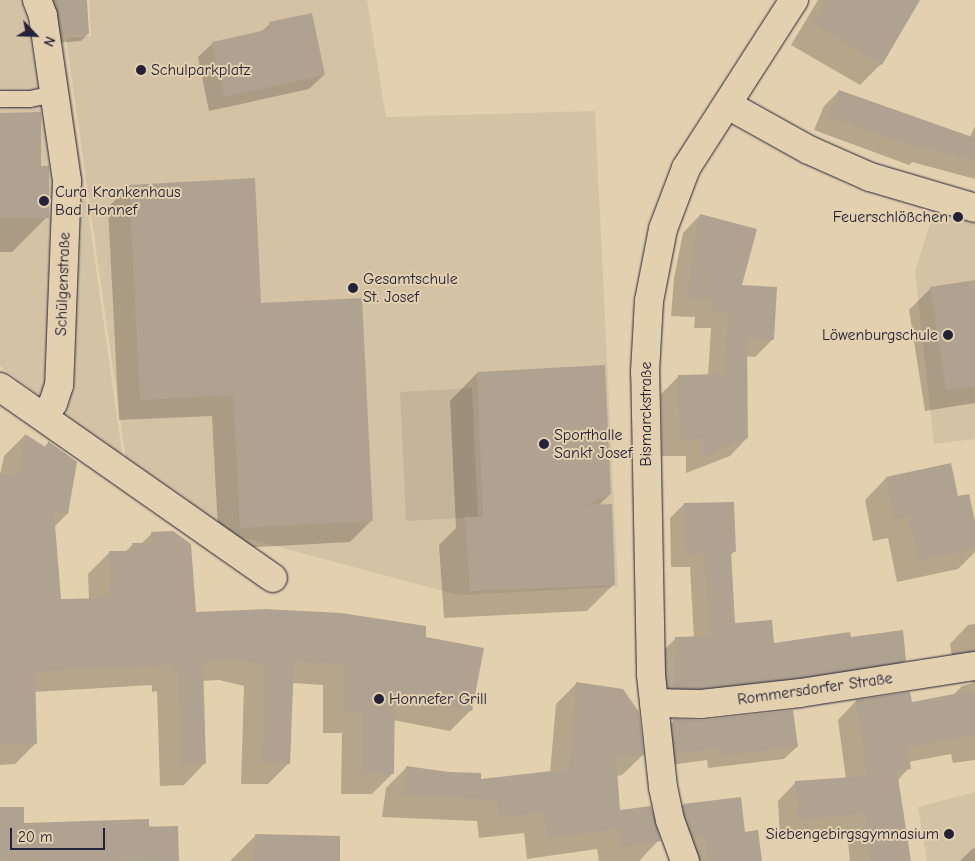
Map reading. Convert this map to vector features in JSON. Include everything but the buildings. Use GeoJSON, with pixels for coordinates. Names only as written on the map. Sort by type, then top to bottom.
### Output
{"type":"FeatureCollection","features":[{"type":"Feature","properties":{"kind":"street","name":"Schülgenstraße"},"geometry":{"type":"LineString","coordinates":[[37,0],[43,16],[67,181],[59,384],[53,403],[44,416]]}},
{"type":"Feature","properties":{"kind":"street","name":"Bismarckstraße"},"geometry":{"type":"LineString","coordinates":[[685,861],[670,820],[663,787],[650,674],[645,372],[649,301],[663,229],[686,168],[794,0]]}},
{"type":"Feature","properties":{"kind":"street"},"geometry":{"type":"LineString","coordinates":[[728,105],[809,150],[870,177],[975,208]]}},
{"type":"Feature","properties":{"kind":"street"},"geometry":{"type":"LineString","coordinates":[[0,387],[273,578]]}},
{"type":"Feature","properties":{"kind":"street","name":"Rommersdorfer Straße"},"geometry":{"type":"LineString","coordinates":[[654,703],[701,704],[800,693],[975,666]]}},
{"type":"Feature","properties":{"kind":"lane"},"geometry":{"type":"LineString","coordinates":[[0,99],[30,99],[54,94]]}},
{"type":"Feature","properties":{"kind":"shaded area","name":"Cura Krankenhaus Bad Honnef"},"geometry":{"type":"Polygon","coordinates":[[[0,0],[58,0],[123,459],[0,366],[0,0]]]}},
{"type":"Feature","properties":{"kind":"shaded area","name":"Gesamtschule St. Josef"},"geometry":{"type":"Polygon","coordinates":[[[89,0],[367,0],[386,117],[595,111],[618,587],[458,595],[238,536],[126,460],[66,38],[91,36],[89,0]]]}},
{"type":"Feature","properties":{"kind":"shaded area","name":"Löwenburgschule"},"geometry":{"type":"Polygon","coordinates":[[[935,207],[975,217],[975,439],[934,444],[915,272],[935,207]]]}},
{"type":"Feature","properties":{"kind":"shaded area"},"geometry":{"type":"Polygon","coordinates":[[[472,388],[478,517],[406,521],[400,392],[472,388]]]}},
{"type":"Feature","properties":{"kind":"shaded area","name":"Siebengebirgsgymnasium"},"geometry":{"type":"Polygon","coordinates":[[[975,792],[975,861],[927,861],[918,807],[975,792]]]}},
{"type":"Feature","properties":{"kind":"place","name":"Schulparkplatz"},"geometry":{"type":"Point","coordinates":[141,70]}},
{"type":"Feature","properties":{"kind":"place","name":"Cura Krankenhaus Bad Honnef"},"geometry":{"type":"Point","coordinates":[44,201]}},
{"type":"Feature","properties":{"kind":"place","name":"Feuerschlößchen"},"geometry":{"type":"Point","coordinates":[958,217]}},
{"type":"Feature","properties":{"kind":"place","name":"Gesamtschule St. Josef"},"geometry":{"type":"Point","coordinates":[353,288]}},
{"type":"Feature","properties":{"kind":"place","name":"Löwenburgschule"},"geometry":{"type":"Point","coordinates":[948,335]}},
{"type":"Feature","properties":{"kind":"place","name":"Sporthalle Sankt Josef"},"geometry":{"type":"Point","coordinates":[544,444]}},
{"type":"Feature","properties":{"kind":"place","name":"Honnefer Grill"},"geometry":{"type":"Point","coordinates":[379,699]}},
{"type":"Feature","properties":{"kind":"place","name":"Siebengebirgsgymnasium"},"geometry":{"type":"Point","coordinates":[949,834]}}]}
